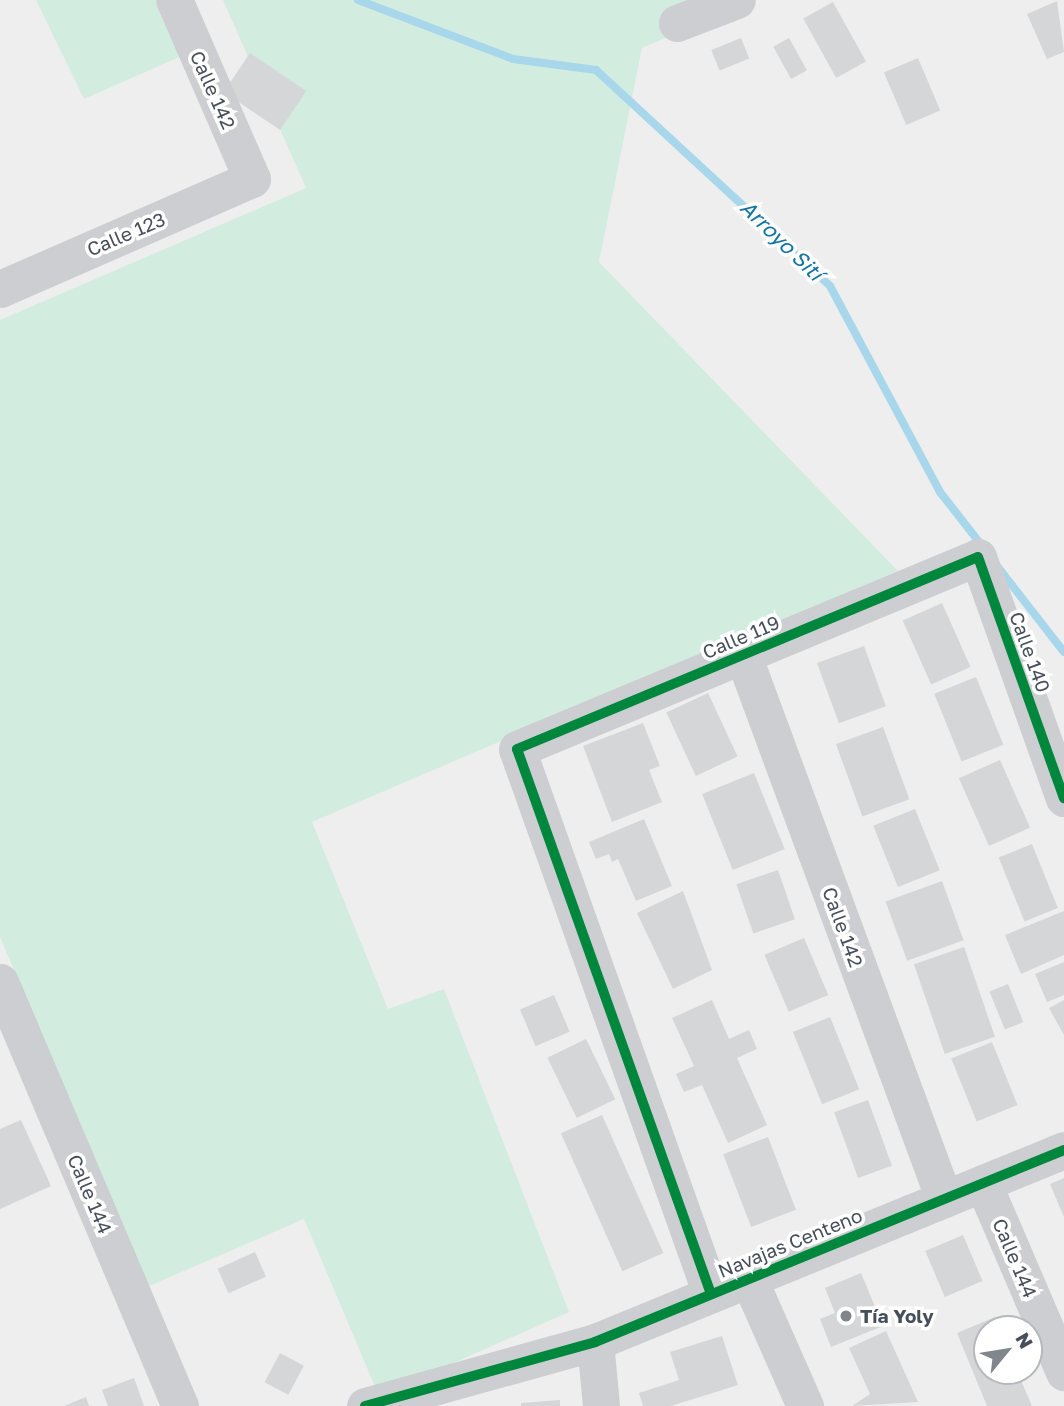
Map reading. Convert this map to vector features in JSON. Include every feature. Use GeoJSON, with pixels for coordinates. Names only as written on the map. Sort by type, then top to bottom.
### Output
{"type":"FeatureCollection","features":[{"type":"Feature","properties":{"kind":"street","name":"Calle 142"},"geometry":{"type":"LineString","coordinates":[[174,0],[252,179]]}},
{"type":"Feature","properties":{"kind":"street"},"geometry":{"type":"LineString","coordinates":[[677,23],[737,0]]}},
{"type":"Feature","properties":{"kind":"street","name":"Calle 123"},"geometry":{"type":"LineString","coordinates":[[0,289],[252,179]]}},
{"type":"Feature","properties":{"kind":"street","name":"Calle 119"},"geometry":{"type":"LineString","coordinates":[[711,1294],[517,749],[978,557]]}},
{"type":"Feature","properties":{"kind":"street","name":"Calle 140"},"geometry":{"type":"LineString","coordinates":[[978,557],[1064,798]]}},
{"type":"Feature","properties":{"kind":"street","name":"Calle 142"},"geometry":{"type":"LineString","coordinates":[[743,655],[944,1199]]}},
{"type":"Feature","properties":{"kind":"street","name":"Calle 144"},"geometry":{"type":"LineString","coordinates":[[0,982],[180,1406]]}},
{"type":"Feature","properties":{"kind":"street","name":"Navajas Centeno"},"geometry":{"type":"LineString","coordinates":[[365,1406],[595,1342],[1064,1150]]}},
{"type":"Feature","properties":{"kind":"street","name":"Calle 144"},"geometry":{"type":"LineString","coordinates":[[983,1183],[1064,1372]]}},
{"type":"Feature","properties":{"kind":"street"},"geometry":{"type":"LineString","coordinates":[[749,1279],[805,1406]]}},
{"type":"Feature","properties":{"kind":"street"},"geometry":{"type":"LineString","coordinates":[[595,1342],[601,1406]]}},
{"type":"Feature","properties":{"kind":"green space"},"geometry":{"type":"Polygon","coordinates":[[[36,0],[160,0],[184,55],[84,99],[36,0]]]}},
{"type":"Feature","properties":{"kind":"green space"},"geometry":{"type":"Polygon","coordinates":[[[223,0],[754,0],[642,48],[599,262],[898,571],[312,822],[388,1009],[444,989],[569,1312],[379,1396],[304,1219],[147,1287],[0,937],[0,320],[306,188],[223,0]]]}},
{"type":"Feature","properties":{"kind":"building"},"geometry":{"type":"Polygon","coordinates":[[[1057,1],[1064,52],[1047,59],[1027,14],[1057,1]]]}},
{"type":"Feature","properties":{"kind":"building"},"geometry":{"type":"Polygon","coordinates":[[[833,2],[866,61],[836,78],[803,18],[833,2]]]}},
{"type":"Feature","properties":{"kind":"building"},"geometry":{"type":"Polygon","coordinates":[[[741,38],[749,58],[720,70],[711,50],[741,38]]]}},
{"type":"Feature","properties":{"kind":"building"},"geometry":{"type":"Polygon","coordinates":[[[789,38],[807,70],[791,79],[773,47],[789,38]]]}},
{"type":"Feature","properties":{"kind":"building"},"geometry":{"type":"Polygon","coordinates":[[[250,53],[306,91],[280,130],[224,92],[250,53]]]}},
{"type":"Feature","properties":{"kind":"building"},"geometry":{"type":"Polygon","coordinates":[[[918,58],[940,110],[906,125],[884,72],[918,58]]]}},
{"type":"Feature","properties":{"kind":"building"},"geometry":{"type":"Polygon","coordinates":[[[942,603],[970,667],[931,684],[903,620],[942,603]]]}},
{"type":"Feature","properties":{"kind":"building"},"geometry":{"type":"Polygon","coordinates":[[[864,646],[886,706],[839,723],[817,663],[864,646]]]}},
{"type":"Feature","properties":{"kind":"building"},"geometry":{"type":"Polygon","coordinates":[[[976,677],[1003,745],[962,762],[934,694],[976,677]]]}},
{"type":"Feature","properties":{"kind":"building"},"geometry":{"type":"Polygon","coordinates":[[[708,693],[738,756],[696,776],[666,712],[708,693]]]}},
{"type":"Feature","properties":{"kind":"building"},"geometry":{"type":"Polygon","coordinates":[[[643,723],[660,766],[649,770],[662,802],[612,822],[583,746],[643,723]]]}},
{"type":"Feature","properties":{"kind":"building"},"geometry":{"type":"Polygon","coordinates":[[[883,727],[909,799],[862,816],[836,744],[883,727]]]}},
{"type":"Feature","properties":{"kind":"building"},"geometry":{"type":"Polygon","coordinates":[[[1000,760],[1030,828],[989,846],[959,778],[1000,760]]]}},
{"type":"Feature","properties":{"kind":"building"},"geometry":{"type":"Polygon","coordinates":[[[754,773],[785,849],[733,870],[702,794],[754,773]]]}},
{"type":"Feature","properties":{"kind":"building"},"geometry":{"type":"Polygon","coordinates":[[[915,809],[940,870],[898,887],[873,826],[915,809]]]}},
{"type":"Feature","properties":{"kind":"building"},"geometry":{"type":"Polygon","coordinates":[[[644,819],[672,886],[636,901],[618,859],[612,862],[609,854],[596,859],[589,842],[644,819]]]}},
{"type":"Feature","properties":{"kind":"building"},"geometry":{"type":"Polygon","coordinates":[[[1032,844],[1058,908],[1024,921],[999,857],[1032,844]]]}},
{"type":"Feature","properties":{"kind":"building"},"geometry":{"type":"Polygon","coordinates":[[[778,870],[795,919],[753,933],[736,884],[778,870]]]}},
{"type":"Feature","properties":{"kind":"building"},"geometry":{"type":"Polygon","coordinates":[[[942,881],[964,940],[907,961],[886,902],[942,881]]]}},
{"type":"Feature","properties":{"kind":"building"},"geometry":{"type":"Polygon","coordinates":[[[683,891],[712,970],[673,989],[637,913],[683,891]]]}},
{"type":"Feature","properties":{"kind":"building"},"geometry":{"type":"Polygon","coordinates":[[[1064,911],[1064,955],[1021,974],[1005,935],[1064,911]]]}},
{"type":"Feature","properties":{"kind":"building"},"geometry":{"type":"Polygon","coordinates":[[[804,938],[828,995],[789,1012],[764,955],[804,938]]]}},
{"type":"Feature","properties":{"kind":"building"},"geometry":{"type":"Polygon","coordinates":[[[964,947],[995,1037],[945,1054],[914,964],[964,947]]]}},
{"type":"Feature","properties":{"kind":"building"},"geometry":{"type":"Polygon","coordinates":[[[1064,962],[1064,995],[1047,1002],[1035,974],[1064,962]]]}},
{"type":"Feature","properties":{"kind":"building"},"geometry":{"type":"Polygon","coordinates":[[[1008,984],[1023,1022],[1005,1030],[989,991],[1008,984]]]}},
{"type":"Feature","properties":{"kind":"building"},"geometry":{"type":"Polygon","coordinates":[[[554,995],[570,1032],[536,1046],[520,1009],[554,995]]]}},
{"type":"Feature","properties":{"kind":"building"},"geometry":{"type":"Polygon","coordinates":[[[712,1000],[729,1039],[749,1030],[757,1049],[737,1058],[767,1125],[728,1143],[702,1085],[684,1092],[676,1074],[694,1066],[672,1018],[712,1000]]]}},
{"type":"Feature","properties":{"kind":"building"},"geometry":{"type":"Polygon","coordinates":[[[1064,1000],[1064,1035],[1049,1008],[1064,1000]]]}},
{"type":"Feature","properties":{"kind":"building"},"geometry":{"type":"Polygon","coordinates":[[[830,1017],[859,1089],[822,1104],[793,1032],[830,1017]]]}},
{"type":"Feature","properties":{"kind":"building"},"geometry":{"type":"Polygon","coordinates":[[[586,1039],[615,1099],[577,1118],[547,1058],[586,1039]]]}},
{"type":"Feature","properties":{"kind":"building"},"geometry":{"type":"Polygon","coordinates":[[[992,1042],[1017,1105],[977,1122],[951,1058],[992,1042]]]}},
{"type":"Feature","properties":{"kind":"building"},"geometry":{"type":"Polygon","coordinates":[[[868,1100],[892,1166],[858,1178],[834,1112],[868,1100]]]}},
{"type":"Feature","properties":{"kind":"building"},"geometry":{"type":"Polygon","coordinates":[[[602,1115],[663,1253],[622,1271],[561,1133],[602,1115]]]}},
{"type":"Feature","properties":{"kind":"building"},"geometry":{"type":"Polygon","coordinates":[[[21,1120],[51,1186],[0,1209],[0,1129],[21,1120]]]}},
{"type":"Feature","properties":{"kind":"building"},"geometry":{"type":"Polygon","coordinates":[[[768,1137],[796,1210],[751,1227],[723,1154],[768,1137]]]}},
{"type":"Feature","properties":{"kind":"building"},"geometry":{"type":"Polygon","coordinates":[[[1064,1178],[1064,1217],[1050,1184],[1064,1178]]]}},
{"type":"Feature","properties":{"kind":"building"},"geometry":{"type":"Polygon","coordinates":[[[963,1235],[983,1281],[945,1297],[925,1251],[963,1235]]]}},
{"type":"Feature","properties":{"kind":"building"},"geometry":{"type":"Polygon","coordinates":[[[255,1252],[266,1277],[229,1293],[218,1269],[255,1252]]]}},
{"type":"Feature","properties":{"kind":"building"},"geometry":{"type":"Polygon","coordinates":[[[861,1273],[883,1326],[831,1347],[820,1319],[835,1313],[825,1288],[861,1273]]]}},
{"type":"Feature","properties":{"kind":"building"},"geometry":{"type":"Polygon","coordinates":[[[973,1326],[973,1372],[957,1333],[973,1326]]]}},
{"type":"Feature","properties":{"kind":"building"},"geometry":{"type":"Polygon","coordinates":[[[886,1331],[918,1402],[852,1406],[870,1394],[849,1348],[886,1331]]]}},
{"type":"Feature","properties":{"kind":"building"},"geometry":{"type":"Polygon","coordinates":[[[722,1336],[738,1385],[671,1406],[643,1406],[639,1393],[679,1380],[670,1352],[722,1336]]]}},
{"type":"Feature","properties":{"kind":"building"},"geometry":{"type":"Polygon","coordinates":[[[280,1353],[304,1366],[288,1395],[265,1382],[280,1353]]]}},
{"type":"Feature","properties":{"kind":"building"},"geometry":{"type":"Polygon","coordinates":[[[134,1378],[144,1406],[108,1406],[102,1390],[134,1378]]]}},
{"type":"Feature","properties":{"kind":"building"},"geometry":{"type":"Polygon","coordinates":[[[978,1385],[1023,1385],[1032,1406],[987,1406],[978,1385]]]}},
{"type":"Feature","properties":{"kind":"building"},"geometry":{"type":"Polygon","coordinates":[[[86,1397],[89,1406],[64,1406],[86,1397]]]}},
{"type":"Feature","properties":{"kind":"building"},"geometry":{"type":"Polygon","coordinates":[[[560,1400],[560,1406],[521,1406],[521,1403],[560,1400]]]}},
{"type":"Feature","properties":{"kind":"waterway","name":"Arroyo Sití"},"geometry":{"type":"LineString","coordinates":[[358,0],[513,59],[596,70],[830,286],[940,492],[983,547]]}},
{"type":"Feature","properties":{"kind":"waterway","name":"Arroyo Sití"},"geometry":{"type":"LineString","coordinates":[[997,566],[1064,652]]}},
{"type":"Feature","properties":{"kind":"cycle path"},"geometry":{"type":"LineString","coordinates":[[711,1294],[517,749],[978,557],[1064,798]]}},
{"type":"Feature","properties":{"kind":"cycle path"},"geometry":{"type":"LineString","coordinates":[[365,1406],[595,1342],[1064,1150]]}},
{"type":"Feature","properties":{"kind":"place","name":"Tía Yoly"},"geometry":{"type":"Point","coordinates":[846,1316]}}]}
